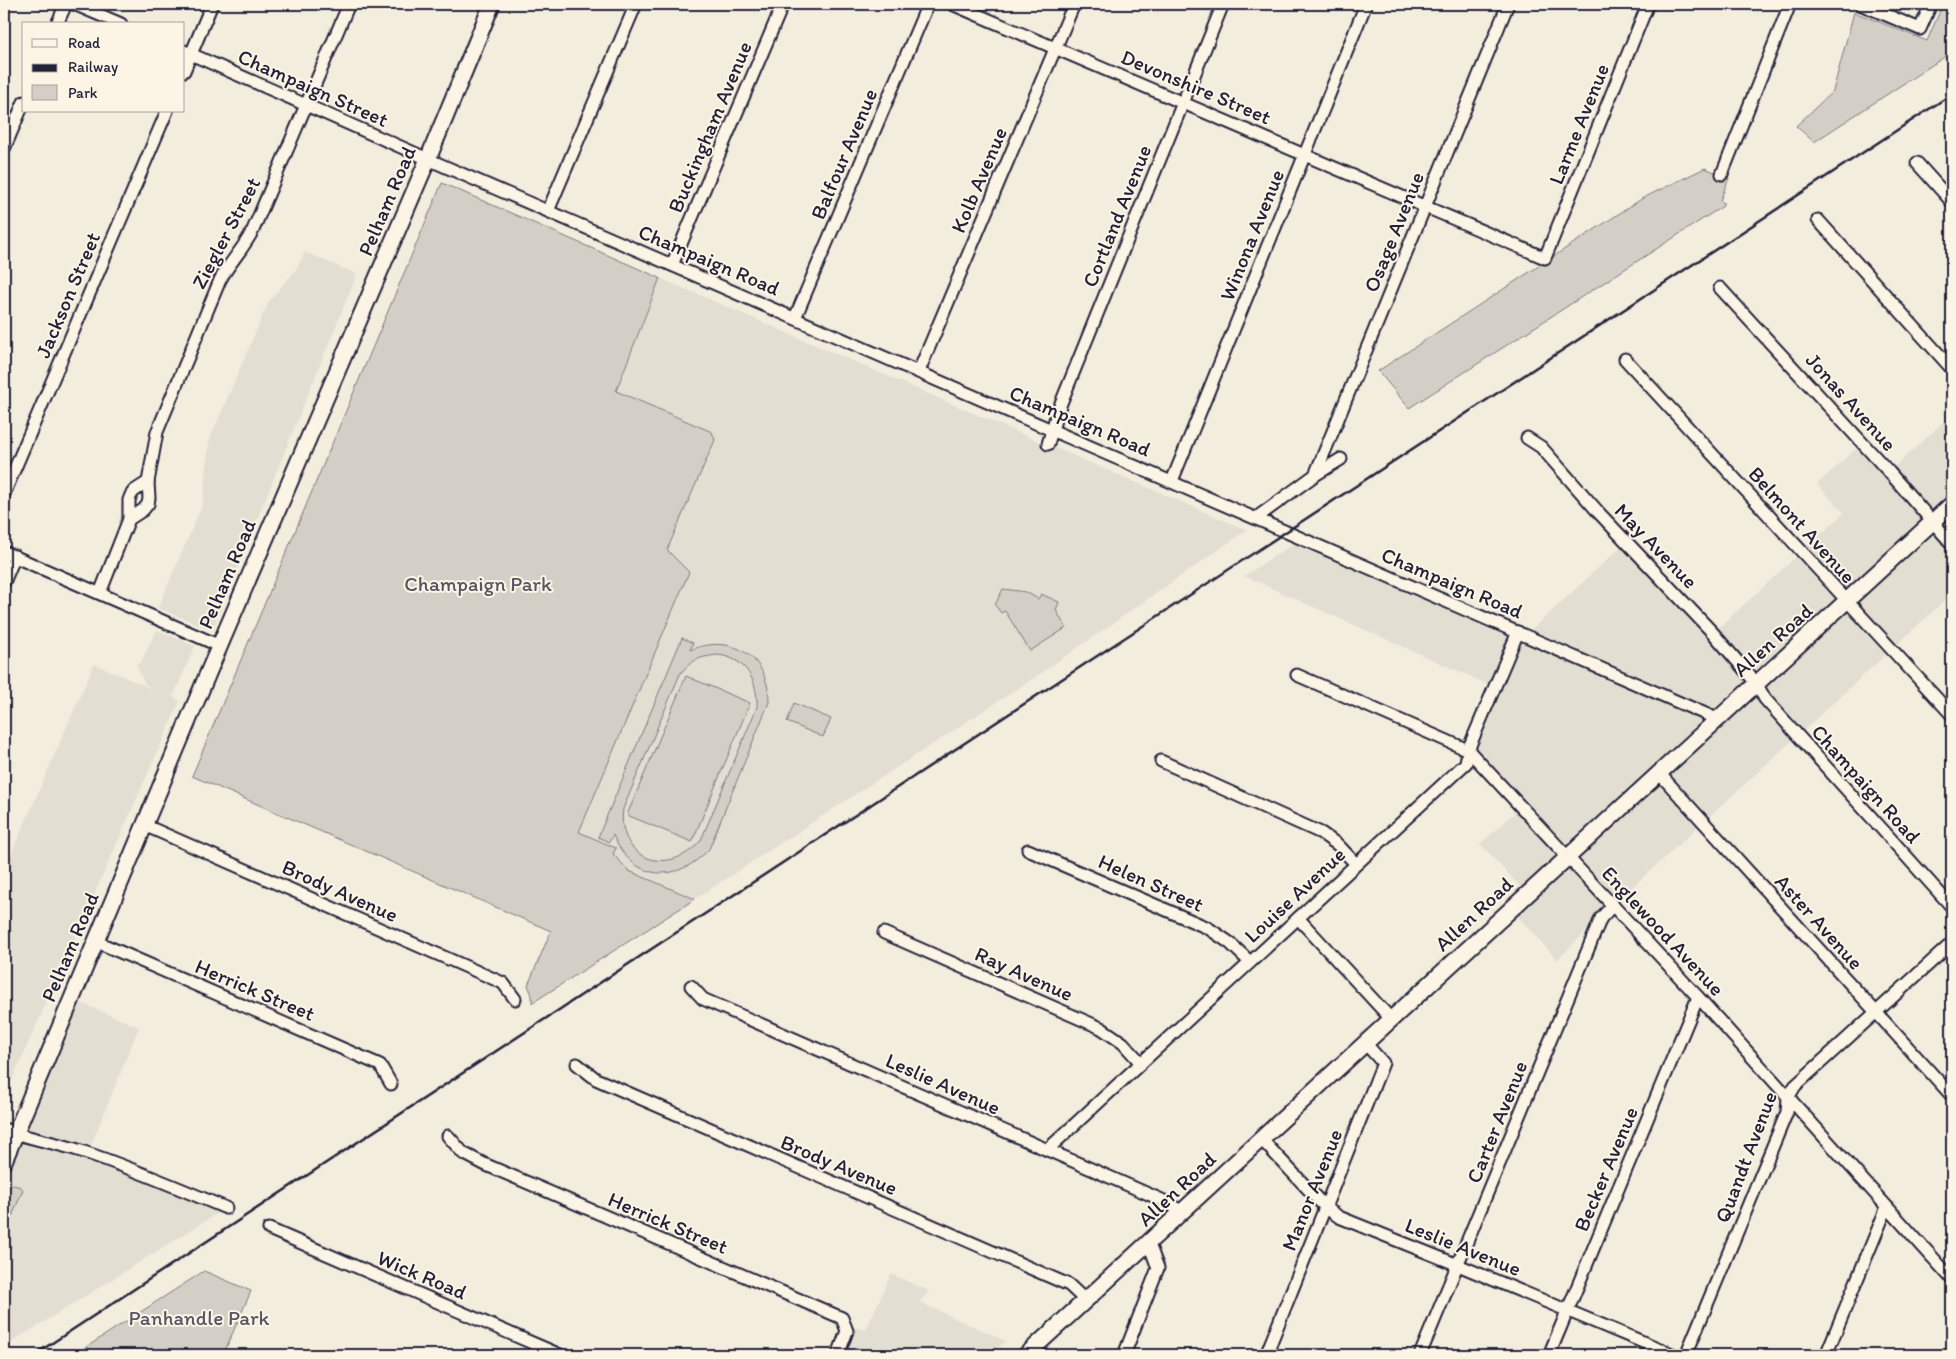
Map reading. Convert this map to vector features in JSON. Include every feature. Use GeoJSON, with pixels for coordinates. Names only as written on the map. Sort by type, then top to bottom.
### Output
{"type":"FeatureCollection","features":[{"type":"Feature","properties":{"kind":"main road","name":"Pelham Road"},"geometry":{"type":"LineString","coordinates":[[4,1161],[10,1131],[95,941],[428,159],[492,4]]}},
{"type":"Feature","properties":{"kind":"main road","name":"Allen Road"},"geometry":{"type":"LineString","coordinates":[[1026,1355],[1184,1212],[1391,1019],[1952,504]]}},
{"type":"Feature","properties":{"kind":"street"},"geometry":{"type":"LineString","coordinates":[[58,22],[66,4]]}},
{"type":"Feature","properties":{"kind":"street"},"geometry":{"type":"LineString","coordinates":[[74,4],[116,22]]}},
{"type":"Feature","properties":{"kind":"street"},"geometry":{"type":"LineString","coordinates":[[185,65],[187,52],[212,4]]}},
{"type":"Feature","properties":{"kind":"street","name":"Ziegler Street"},"geometry":{"type":"LineString","coordinates":[[130,519],[148,504],[148,482],[158,432],[220,280],[227,268],[246,245],[349,4]]}},
{"type":"Feature","properties":{"kind":"street"},"geometry":{"type":"LineString","coordinates":[[548,211],[636,4]]}},
{"type":"Feature","properties":{"kind":"street","name":"Buckingham Avenue"},"geometry":{"type":"LineString","coordinates":[[672,265],[783,4]]}},
{"type":"Feature","properties":{"kind":"street","name":"Balfour Avenue"},"geometry":{"type":"LineString","coordinates":[[795,318],[928,4]]}},
{"type":"Feature","properties":{"kind":"street","name":"Devonshire Street"},"geometry":{"type":"LineString","coordinates":[[952,4],[1545,258]]}},
{"type":"Feature","properties":{"kind":"street","name":"Kolb Avenue"},"geometry":{"type":"LineString","coordinates":[[919,372],[1074,4]]}},
{"type":"Feature","properties":{"kind":"street","name":"Cortland Avenue"},"geometry":{"type":"LineString","coordinates":[[1048,444],[1060,404],[1223,4]]}},
{"type":"Feature","properties":{"kind":"street","name":"Winona Avenue"},"geometry":{"type":"LineString","coordinates":[[1172,481],[1366,4]]}},
{"type":"Feature","properties":{"kind":"street","name":"Osage Avenue"},"geometry":{"type":"LineString","coordinates":[[1315,475],[1508,4]]}},
{"type":"Feature","properties":{"kind":"street","name":"Larme Avenue"},"geometry":{"type":"LineString","coordinates":[[1545,258],[1648,4]]}},
{"type":"Feature","properties":{"kind":"street"},"geometry":{"type":"LineString","coordinates":[[1722,174],[1790,4]]}},
{"type":"Feature","properties":{"kind":"street"},"geometry":{"type":"LineString","coordinates":[[1860,4],[1920,29],[1931,4]]}},
{"type":"Feature","properties":{"kind":"street","name":"Champaign Street"},"geometry":{"type":"LineString","coordinates":[[187,52],[428,159]]}},
{"type":"Feature","properties":{"kind":"street"},"geometry":{"type":"LineString","coordinates":[[4,149],[22,107]]}},
{"type":"Feature","properties":{"kind":"street","name":"Jackson Street"},"geometry":{"type":"LineString","coordinates":[[4,494],[167,112]]}},
{"type":"Feature","properties":{"kind":"street","name":"Champaign Road"},"geometry":{"type":"LineString","coordinates":[[428,159],[1717,719]]}},
{"type":"Feature","properties":{"kind":"street"},"geometry":{"type":"LineString","coordinates":[[1917,163],[1952,202]]}},
{"type":"Feature","properties":{"kind":"street"},"geometry":{"type":"LineString","coordinates":[[1818,220],[1952,369]]}},
{"type":"Feature","properties":{"kind":"street","name":"Jonas Avenue"},"geometry":{"type":"LineString","coordinates":[[1720,288],[1952,544]]}},
{"type":"Feature","properties":{"kind":"street","name":"Belmont Avenue"},"geometry":{"type":"LineString","coordinates":[[1625,359],[1846,602],[1952,715]]}},
{"type":"Feature","properties":{"kind":"street","name":"May Avenue"},"geometry":{"type":"LineString","coordinates":[[1527,438],[1541,447],[1600,514],[1713,633],[1756,683]]}},
{"type":"Feature","properties":{"kind":"street"},"geometry":{"type":"LineString","coordinates":[[1256,518],[1315,475],[1341,459]]}},
{"type":"Feature","properties":{"kind":"street","name":"Ziegler Street"},"geometry":{"type":"LineString","coordinates":[[100,593],[130,519],[129,500],[131,495],[148,482]]}},
{"type":"Feature","properties":{"kind":"street"},"geometry":{"type":"LineString","coordinates":[[4,582],[9,554],[220,646]]}},
{"type":"Feature","properties":{"kind":"street","name":"Louise Avenue"},"geometry":{"type":"LineString","coordinates":[[1046,1150],[1466,763],[1468,750],[1518,632]]}},
{"type":"Feature","properties":{"kind":"street","name":"Englewood Avenue"},"geometry":{"type":"LineString","coordinates":[[1297,675],[1468,750],[1698,997],[1952,1279]]}},
{"type":"Feature","properties":{"kind":"street","name":"Champaign Road"},"geometry":{"type":"LineString","coordinates":[[1756,683],[1765,699],[1952,907]]}},
{"type":"Feature","properties":{"kind":"street"},"geometry":{"type":"LineString","coordinates":[[1161,761],[1321,833],[1338,845],[1356,864]]}},
{"type":"Feature","properties":{"kind":"street","name":"Aster Avenue"},"geometry":{"type":"LineString","coordinates":[[1659,773],[1952,1096]]}},
{"type":"Feature","properties":{"kind":"street","name":"Brody Avenue"},"geometry":{"type":"LineString","coordinates":[[144,825],[503,983],[515,999]]}},
{"type":"Feature","properties":{"kind":"street","name":"Helen Street"},"geometry":{"type":"LineString","coordinates":[[1028,850],[1208,928],[1230,943],[1250,962]]}},
{"type":"Feature","properties":{"kind":"street","name":"Carter Avenue"},"geometry":{"type":"LineString","coordinates":[[1420,1355],[1602,918],[1613,905]]}},
{"type":"Feature","properties":{"kind":"street"},"geometry":{"type":"LineString","coordinates":[[1298,918],[1391,1019]]}},
{"type":"Feature","properties":{"kind":"street","name":"Ray Avenue"},"geometry":{"type":"LineString","coordinates":[[884,933],[1101,1028],[1123,1043],[1141,1063]]}},
{"type":"Feature","properties":{"kind":"street","name":"Herrick Street"},"geometry":{"type":"LineString","coordinates":[[95,941],[380,1064],[391,1084]]}},
{"type":"Feature","properties":{"kind":"street","name":"Quandt Avenue"},"geometry":{"type":"LineString","coordinates":[[1686,1355],[1787,1112],[1788,1098],[1795,1086],[1952,943]]}},
{"type":"Feature","properties":{"kind":"street","name":"Leslie Avenue"},"geometry":{"type":"LineString","coordinates":[[691,986],[703,999],[1162,1200],[1184,1212]]}},
{"type":"Feature","properties":{"kind":"street","name":"Becker Avenue"},"geometry":{"type":"LineString","coordinates":[[1549,1355],[1698,997]]}},
{"type":"Feature","properties":{"kind":"street","name":"Manor Avenue"},"geometry":{"type":"LineString","coordinates":[[1266,1355],[1383,1063],[1366,1044]]}},
{"type":"Feature","properties":{"kind":"street","name":"Brody Avenue"},"geometry":{"type":"LineString","coordinates":[[577,1064],[596,1080],[1069,1285],[1086,1301]]}},
{"type":"Feature","properties":{"kind":"street"},"geometry":{"type":"LineString","coordinates":[[10,1131],[88,1153],[226,1208]]}},
{"type":"Feature","properties":{"kind":"street","name":"Herrick Street"},"geometry":{"type":"LineString","coordinates":[[448,1136],[463,1153],[484,1164],[842,1318],[847,1331],[838,1355]]}},
{"type":"Feature","properties":{"kind":"street","name":"Leslie Avenue"},"geometry":{"type":"LineString","coordinates":[[1262,1140],[1325,1207],[1339,1217],[1674,1355]]}},
{"type":"Feature","properties":{"kind":"street"},"geometry":{"type":"LineString","coordinates":[[1826,1355],[1887,1207]]}},
{"type":"Feature","properties":{"kind":"street","name":"Wick Road"},"geometry":{"type":"LineString","coordinates":[[269,1229],[560,1355]]}},
{"type":"Feature","properties":{"kind":"street"},"geometry":{"type":"LineString","coordinates":[[1124,1355],[1158,1268],[1149,1244]]}},
{"type":"Feature","properties":{"kind":"shaded area"},"geometry":{"type":"Polygon","coordinates":[[[305,252],[357,274],[212,630],[158,608],[203,503],[209,441],[268,303],[297,268],[305,252]]]}},
{"type":"Feature","properties":{"kind":"shaded area"},"geometry":{"type":"Polygon","coordinates":[[[660,278],[1038,441],[1040,445],[1042,442],[1247,530],[1040,674],[695,899],[629,871],[613,854],[578,832],[689,572],[667,550],[715,440],[712,432],[616,391],[660,278]]]}},
{"type":"Feature","properties":{"kind":"shaded area"},"geometry":{"type":"Polygon","coordinates":[[[1952,414],[1952,594],[1613,905],[1557,960],[1511,909],[1527,894],[1480,844],[1520,808],[1468,750],[1494,687],[1244,576],[1302,538],[1526,635],[1626,542],[1713,633],[1844,513],[1817,484],[1863,443],[1889,472],[1952,414]]]}},
{"type":"Feature","properties":{"kind":"shaded area"},"geometry":{"type":"Polygon","coordinates":[[[157,630],[195,646],[173,697],[180,701],[4,1098],[4,871],[94,664],[155,690],[145,684],[136,665],[141,662],[157,630]]]}},
{"type":"Feature","properties":{"kind":"shaded area"},"geometry":{"type":"Polygon","coordinates":[[[71,999],[139,1027],[88,1153],[226,1208],[4,1347],[4,1161],[71,999]]]}},
{"type":"Feature","properties":{"kind":"shaded area"},"geometry":{"type":"Polygon","coordinates":[[[891,1274],[929,1291],[919,1302],[1006,1341],[990,1355],[838,1355],[847,1328],[866,1330],[891,1274]]]}},
{"type":"Feature","properties":{"kind":"green space"},"geometry":{"type":"Polygon","coordinates":[[[1943,4],[1952,4],[1952,52],[1814,142],[1796,126],[1833,91],[1854,12],[1927,41],[1943,4]]]}},
{"type":"Feature","properties":{"kind":"green space"},"geometry":{"type":"Polygon","coordinates":[[[1705,168],[1729,178],[1720,201],[1723,202],[1723,206],[1409,408],[1378,371],[1643,198],[1705,168]]]}},
{"type":"Feature","properties":{"kind":"green space","name":"Champaign Park"},"geometry":{"type":"Polygon","coordinates":[[[442,183],[660,278],[616,391],[712,432],[715,440],[667,550],[689,572],[579,832],[616,848],[613,854],[629,871],[695,899],[532,1003],[532,995],[528,985],[551,931],[192,776],[442,183]]]}},
{"type":"Feature","properties":{"kind":"green space"},"geometry":{"type":"Polygon","coordinates":[[[1003,589],[1026,592],[1038,599],[1041,594],[1059,602],[1056,610],[1066,628],[1030,651],[1005,611],[1001,613],[995,605],[1003,589]]]}},
{"type":"Feature","properties":{"kind":"green space"},"geometry":{"type":"Polygon","coordinates":[[[682,638],[693,643],[690,650],[705,645],[720,644],[745,652],[763,672],[769,702],[709,849],[697,860],[683,868],[670,872],[656,873],[632,862],[622,851],[613,835],[609,842],[598,837],[682,638]],[[718,655],[701,658],[688,665],[680,674],[623,809],[623,826],[628,840],[636,851],[647,858],[660,861],[674,859],[688,852],[701,840],[757,707],[755,688],[748,672],[743,666],[728,657],[718,655]]]}},
{"type":"Feature","properties":{"kind":"green space"},"geometry":{"type":"Polygon","coordinates":[[[686,676],[750,703],[692,842],[627,815],[686,676]]]}},
{"type":"Feature","properties":{"kind":"green space"},"geometry":{"type":"Polygon","coordinates":[[[794,703],[831,719],[823,737],[787,722],[794,703]]]}},
{"type":"Feature","properties":{"kind":"green space"},"geometry":{"type":"Polygon","coordinates":[[[10,1184],[21,1187],[23,1190],[4,1235],[4,1190],[6,1185],[10,1184]]]}},
{"type":"Feature","properties":{"kind":"green space","name":"Panhandle Park"},"geometry":{"type":"Polygon","coordinates":[[[204,1271],[251,1291],[223,1355],[74,1355],[204,1271]]]}},
{"type":"Feature","properties":{"kind":"railway"},"geometry":{"type":"LineString","coordinates":[[34,1355],[1952,94]]}}]}
